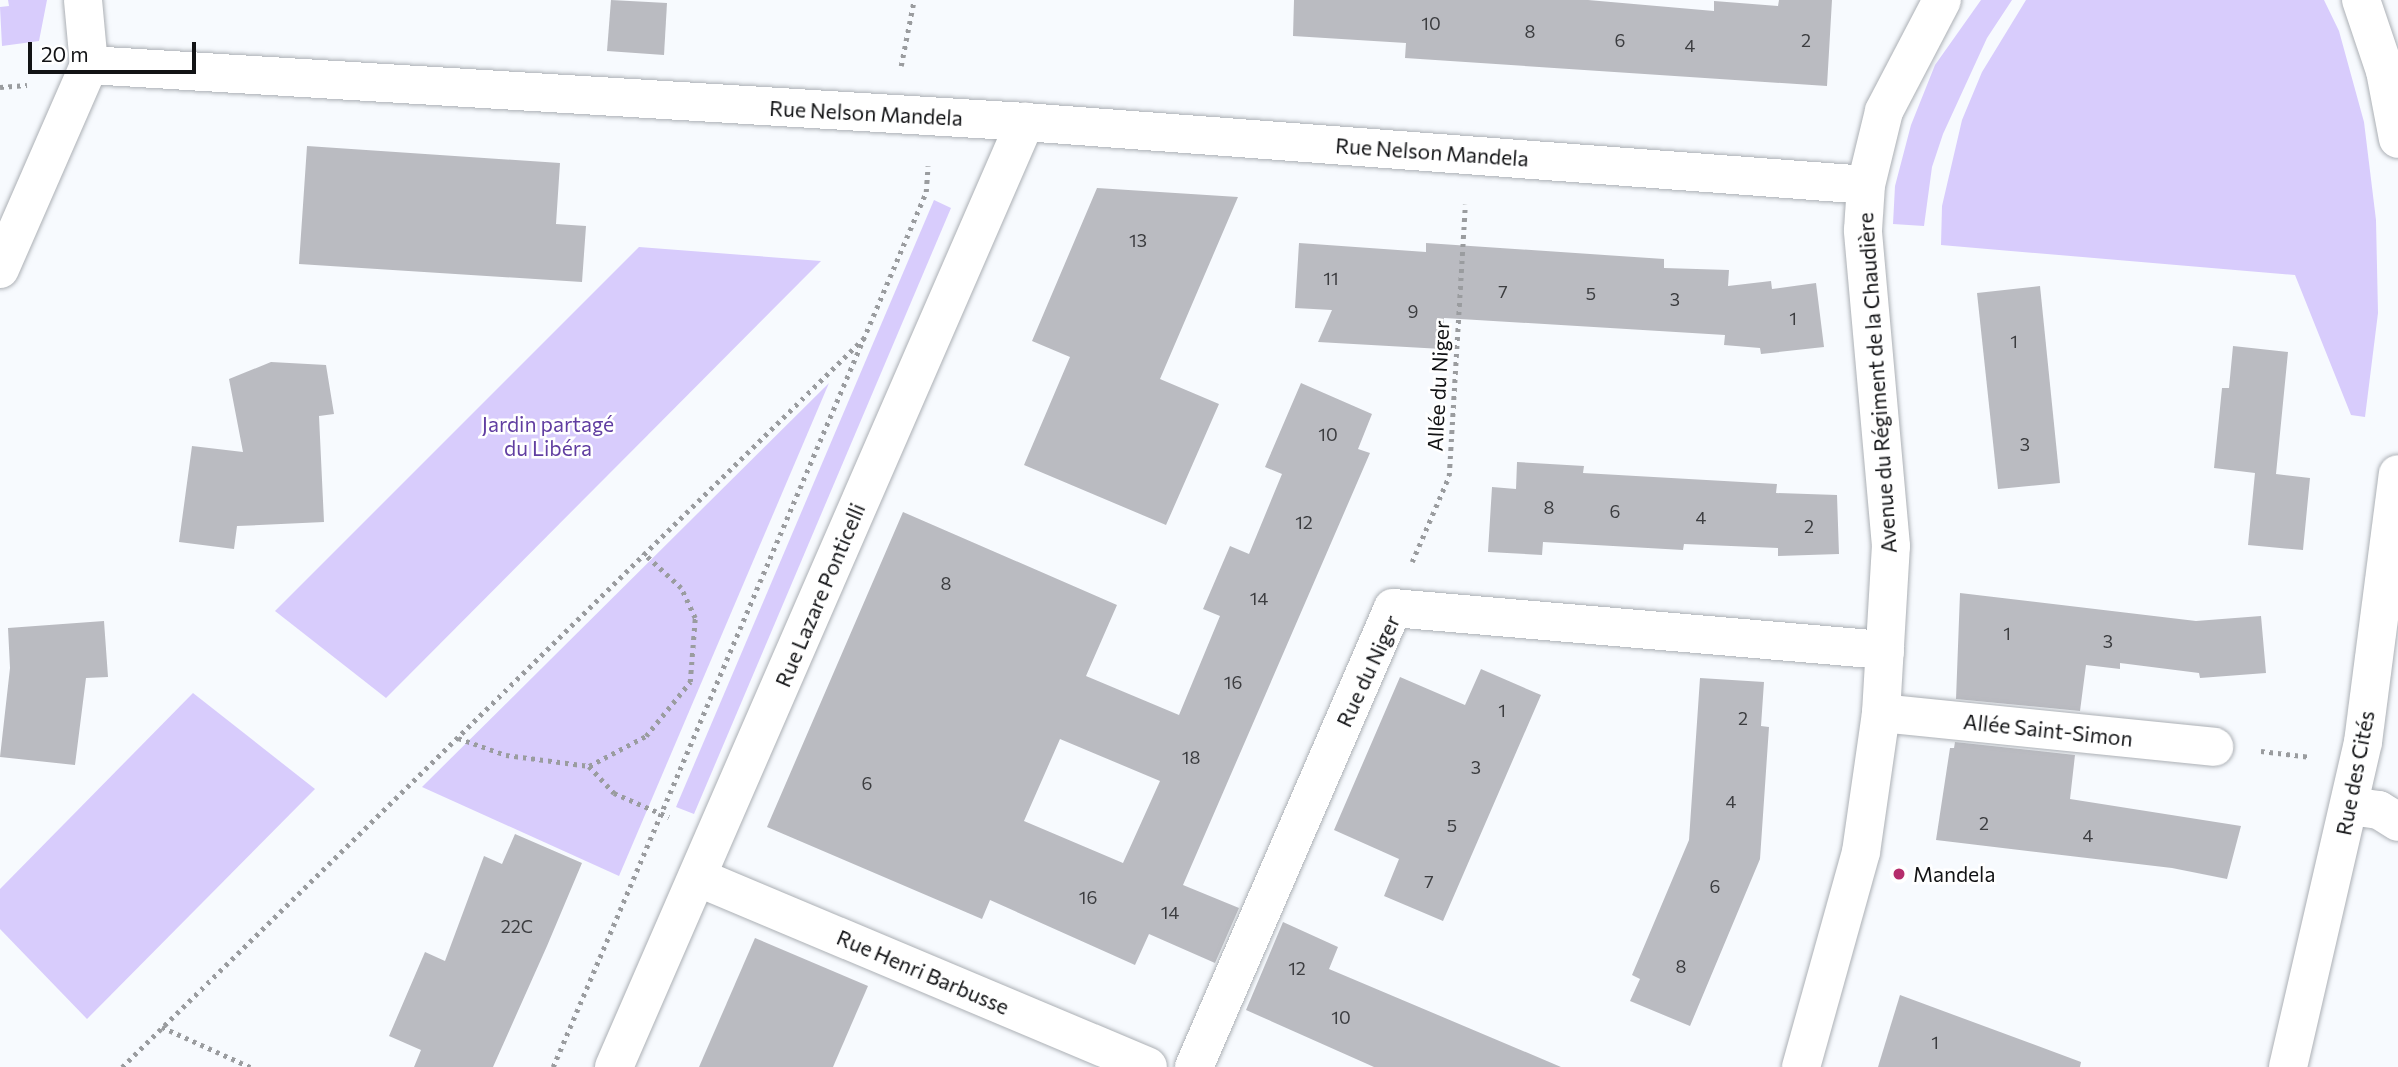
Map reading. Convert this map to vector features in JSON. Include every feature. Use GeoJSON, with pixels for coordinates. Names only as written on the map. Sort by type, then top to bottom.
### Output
{"type":"FeatureCollection","features":[{"type":"Feature","properties":{"kind":"street"},"geometry":{"type":"LineString","coordinates":[[0,270],[89,65],[83,0]]}},
{"type":"Feature","properties":{"kind":"street","name":"Avenue du Régiment de la Chaudière"},"geometry":{"type":"LineString","coordinates":[[1801,1067],[1861,852],[1881,713],[1891,546],[1863,230],[1866,185],[1884,111],[1942,0]]}},
{"type":"Feature","properties":{"kind":"street"},"geometry":{"type":"LineString","coordinates":[[2361,0],[2385,71],[2398,139]]}},
{"type":"Feature","properties":{"kind":"street","name":"Rue Nelson Mandela"},"geometry":{"type":"LineString","coordinates":[[89,65],[1025,122],[1866,185]]}},
{"type":"Feature","properties":{"kind":"street","name":"Rue Lazare Ponticelli"},"geometry":{"type":"LineString","coordinates":[[614,1067],[1025,122]]}},
{"type":"Feature","properties":{"kind":"street","name":"Rue des Cités"},"geometry":{"type":"LineString","coordinates":[[2288,1067],[2350,806],[2375,663],[2398,474]]}},
{"type":"Feature","properties":{"kind":"street","name":"Rue du Niger"},"geometry":{"type":"LineString","coordinates":[[1194,1067],[1393,608],[1885,650]]}},
{"type":"Feature","properties":{"kind":"street","name":"Allée Saint-Simon"},"geometry":{"type":"LineString","coordinates":[[1881,713],[2214,747]]}},
{"type":"Feature","properties":{"kind":"street"},"geometry":{"type":"LineString","coordinates":[[2350,806],[2379,810],[2398,822]]}},
{"type":"Feature","properties":{"kind":"street","name":"Rue Henri Barbusse"},"geometry":{"type":"LineString","coordinates":[[697,877],[1148,1067]]}},
{"type":"Feature","properties":{"kind":"path"},"geometry":{"type":"LineString","coordinates":[[892,114],[914,0]]}},
{"type":"Feature","properties":{"kind":"path"},"geometry":{"type":"LineString","coordinates":[[552,1067],[926,192],[933,117]]}},
{"type":"Feature","properties":{"kind":"path","name":"Allée du Niger"},"geometry":{"type":"LineString","coordinates":[[1393,608],[1449,476],[1468,155]]}},
{"type":"Feature","properties":{"kind":"path"},"geometry":{"type":"LineString","coordinates":[[122,1067],[863,339]]}},
{"type":"Feature","properties":{"kind":"path"},"geometry":{"type":"LineString","coordinates":[[458,738],[506,755],[589,765],[646,736],[690,682],[695,618],[681,587],[643,553]]}},
{"type":"Feature","properties":{"kind":"path"},"geometry":{"type":"LineString","coordinates":[[589,765],[614,793],[715,837]]}},
{"type":"Feature","properties":{"kind":"path"},"geometry":{"type":"LineString","coordinates":[[162,1027],[250,1067]]}},
{"type":"Feature","properties":{"kind":"green space"},"geometry":{"type":"Polygon","coordinates":[[[8,0],[47,0],[39,41],[2,46],[0,7],[9,6],[8,0]]]}},
{"type":"Feature","properties":{"kind":"green space"},"geometry":{"type":"Polygon","coordinates":[[[1981,0],[2012,0],[1987,38],[1943,134],[1932,167],[1924,226],[1893,224],[1895,186],[1911,125],[1935,65],[1981,0]]]}},
{"type":"Feature","properties":{"kind":"green space"},"geometry":{"type":"Polygon","coordinates":[[[2026,0],[2324,0],[2339,31],[2364,122],[2376,220],[2378,313],[2365,417],[2351,415],[2295,275],[1941,245],[1942,206],[1962,120],[1982,72],[2026,0]]]}},
{"type":"Feature","properties":{"kind":"green space"},"geometry":{"type":"Polygon","coordinates":[[[934,200],[951,208],[694,814],[676,807],[934,200]]]}},
{"type":"Feature","properties":{"kind":"green space","name":"Jardin partagé du Libéra"},"geometry":{"type":"Polygon","coordinates":[[[639,247],[821,261],[386,698],[275,611],[639,247]]]}},
{"type":"Feature","properties":{"kind":"green space"},"geometry":{"type":"Polygon","coordinates":[[[829,383],[619,876],[422,787],[829,383]]]}},
{"type":"Feature","properties":{"kind":"green space"},"geometry":{"type":"Polygon","coordinates":[[[193,693],[315,789],[87,1019],[0,929],[0,889],[193,693]]]}},
{"type":"Feature","properties":{"kind":"building"},"geometry":{"type":"Polygon","coordinates":[[[611,0],[667,3],[664,55],[607,51],[611,0]]]}},
{"type":"Feature","properties":{"kind":"building"},"geometry":{"type":"Polygon","coordinates":[[[1294,0],[1588,0],[1714,11],[1714,1],[1778,6],[1779,0],[1832,0],[1827,86],[1405,58],[1406,43],[1293,36],[1294,0]]]}},
{"type":"Feature","properties":{"kind":"building"},"geometry":{"type":"Polygon","coordinates":[[[307,146],[560,163],[556,224],[586,226],[582,282],[299,264],[307,146]]]}},
{"type":"Feature","properties":{"kind":"building"},"geometry":{"type":"Polygon","coordinates":[[[1097,188],[1238,197],[1160,379],[1219,404],[1166,525],[1024,465],[1070,357],[1032,341],[1097,188]]]}},
{"type":"Feature","properties":{"kind":"building"},"geometry":{"type":"Polygon","coordinates":[[[1299,243],[1426,252],[1426,243],[1664,259],[1664,268],[1729,270],[1728,286],[1771,281],[1772,289],[1816,283],[1824,347],[1761,354],[1760,348],[1724,345],[1725,335],[1444,318],[1442,349],[1318,342],[1332,310],[1295,308],[1299,243]]]}},
{"type":"Feature","properties":{"kind":"building"},"geometry":{"type":"Polygon","coordinates":[[[2040,286],[2060,483],[1998,489],[1977,293],[2040,286]]]}},
{"type":"Feature","properties":{"kind":"building"},"geometry":{"type":"Polygon","coordinates":[[[2233,346],[2288,352],[2276,474],[2310,478],[2303,550],[2248,545],[2255,473],[2214,468],[2222,388],[2229,388],[2233,346]]]}},
{"type":"Feature","properties":{"kind":"building"},"geometry":{"type":"Polygon","coordinates":[[[271,362],[326,365],[334,414],[319,416],[324,522],[237,526],[234,549],[179,542],[192,446],[243,452],[229,379],[271,362]]]}},
{"type":"Feature","properties":{"kind":"building"},"geometry":{"type":"Polygon","coordinates":[[[1301,383],[1372,414],[1358,449],[1370,453],[1183,885],[1239,908],[1215,963],[1149,934],[1135,965],[990,900],[982,919],[767,827],[903,512],[1117,605],[1086,676],[1179,715],[1220,616],[1203,609],[1230,546],[1249,554],[1282,474],[1265,467],[1301,383]],[[1060,739],[1024,821],[1123,863],[1160,781],[1060,739]]]}},
{"type":"Feature","properties":{"kind":"building"},"geometry":{"type":"Polygon","coordinates":[[[1517,462],[1584,466],[1583,473],[1777,484],[1776,493],[1837,495],[1839,554],[1778,556],[1778,548],[1684,544],[1683,550],[1543,542],[1542,555],[1488,552],[1492,487],[1516,489],[1517,462]]]}},
{"type":"Feature","properties":{"kind":"building"},"geometry":{"type":"Polygon","coordinates":[[[1960,593],[2196,621],[2261,616],[2266,673],[2200,678],[2199,673],[2120,663],[2120,669],[2086,665],[2080,711],[1956,699],[1960,593]]]}},
{"type":"Feature","properties":{"kind":"building"},"geometry":{"type":"Polygon","coordinates":[[[104,621],[108,677],[86,678],[75,765],[0,757],[10,668],[8,628],[104,621]]]}},
{"type":"Feature","properties":{"kind":"building"},"geometry":{"type":"Polygon","coordinates":[[[1481,669],[1541,695],[1443,921],[1384,896],[1399,859],[1334,830],[1400,677],[1465,705],[1481,669]]]}},
{"type":"Feature","properties":{"kind":"building"},"geometry":{"type":"Polygon","coordinates":[[[1700,678],[1764,682],[1761,726],[1769,727],[1760,859],[1690,1026],[1630,1001],[1640,979],[1632,975],[1689,840],[1700,678]]]}},
{"type":"Feature","properties":{"kind":"building"},"geometry":{"type":"Polygon","coordinates":[[[1955,742],[2075,755],[2070,799],[2241,826],[2227,879],[2172,868],[1936,840],[1950,748],[1954,748],[1955,742]]]}},
{"type":"Feature","properties":{"kind":"building"},"geometry":{"type":"Polygon","coordinates":[[[515,834],[582,863],[547,946],[493,1067],[414,1067],[421,1050],[389,1036],[425,952],[445,961],[484,856],[502,864],[515,834]]]}},
{"type":"Feature","properties":{"kind":"building"},"geometry":{"type":"Polygon","coordinates":[[[1283,922],[1338,947],[1329,969],[1561,1067],[1374,1067],[1246,1010],[1283,922]]]}},
{"type":"Feature","properties":{"kind":"building"},"geometry":{"type":"Polygon","coordinates":[[[755,938],[868,986],[833,1067],[699,1067],[755,938]]]}},
{"type":"Feature","properties":{"kind":"building"},"geometry":{"type":"Polygon","coordinates":[[[1900,995],[2081,1062],[2080,1067],[1878,1067],[1900,995]]]}},
{"type":"Feature","properties":{"kind":"place","name":"Mandela"},"geometry":{"type":"Point","coordinates":[1899,874]}}]}
